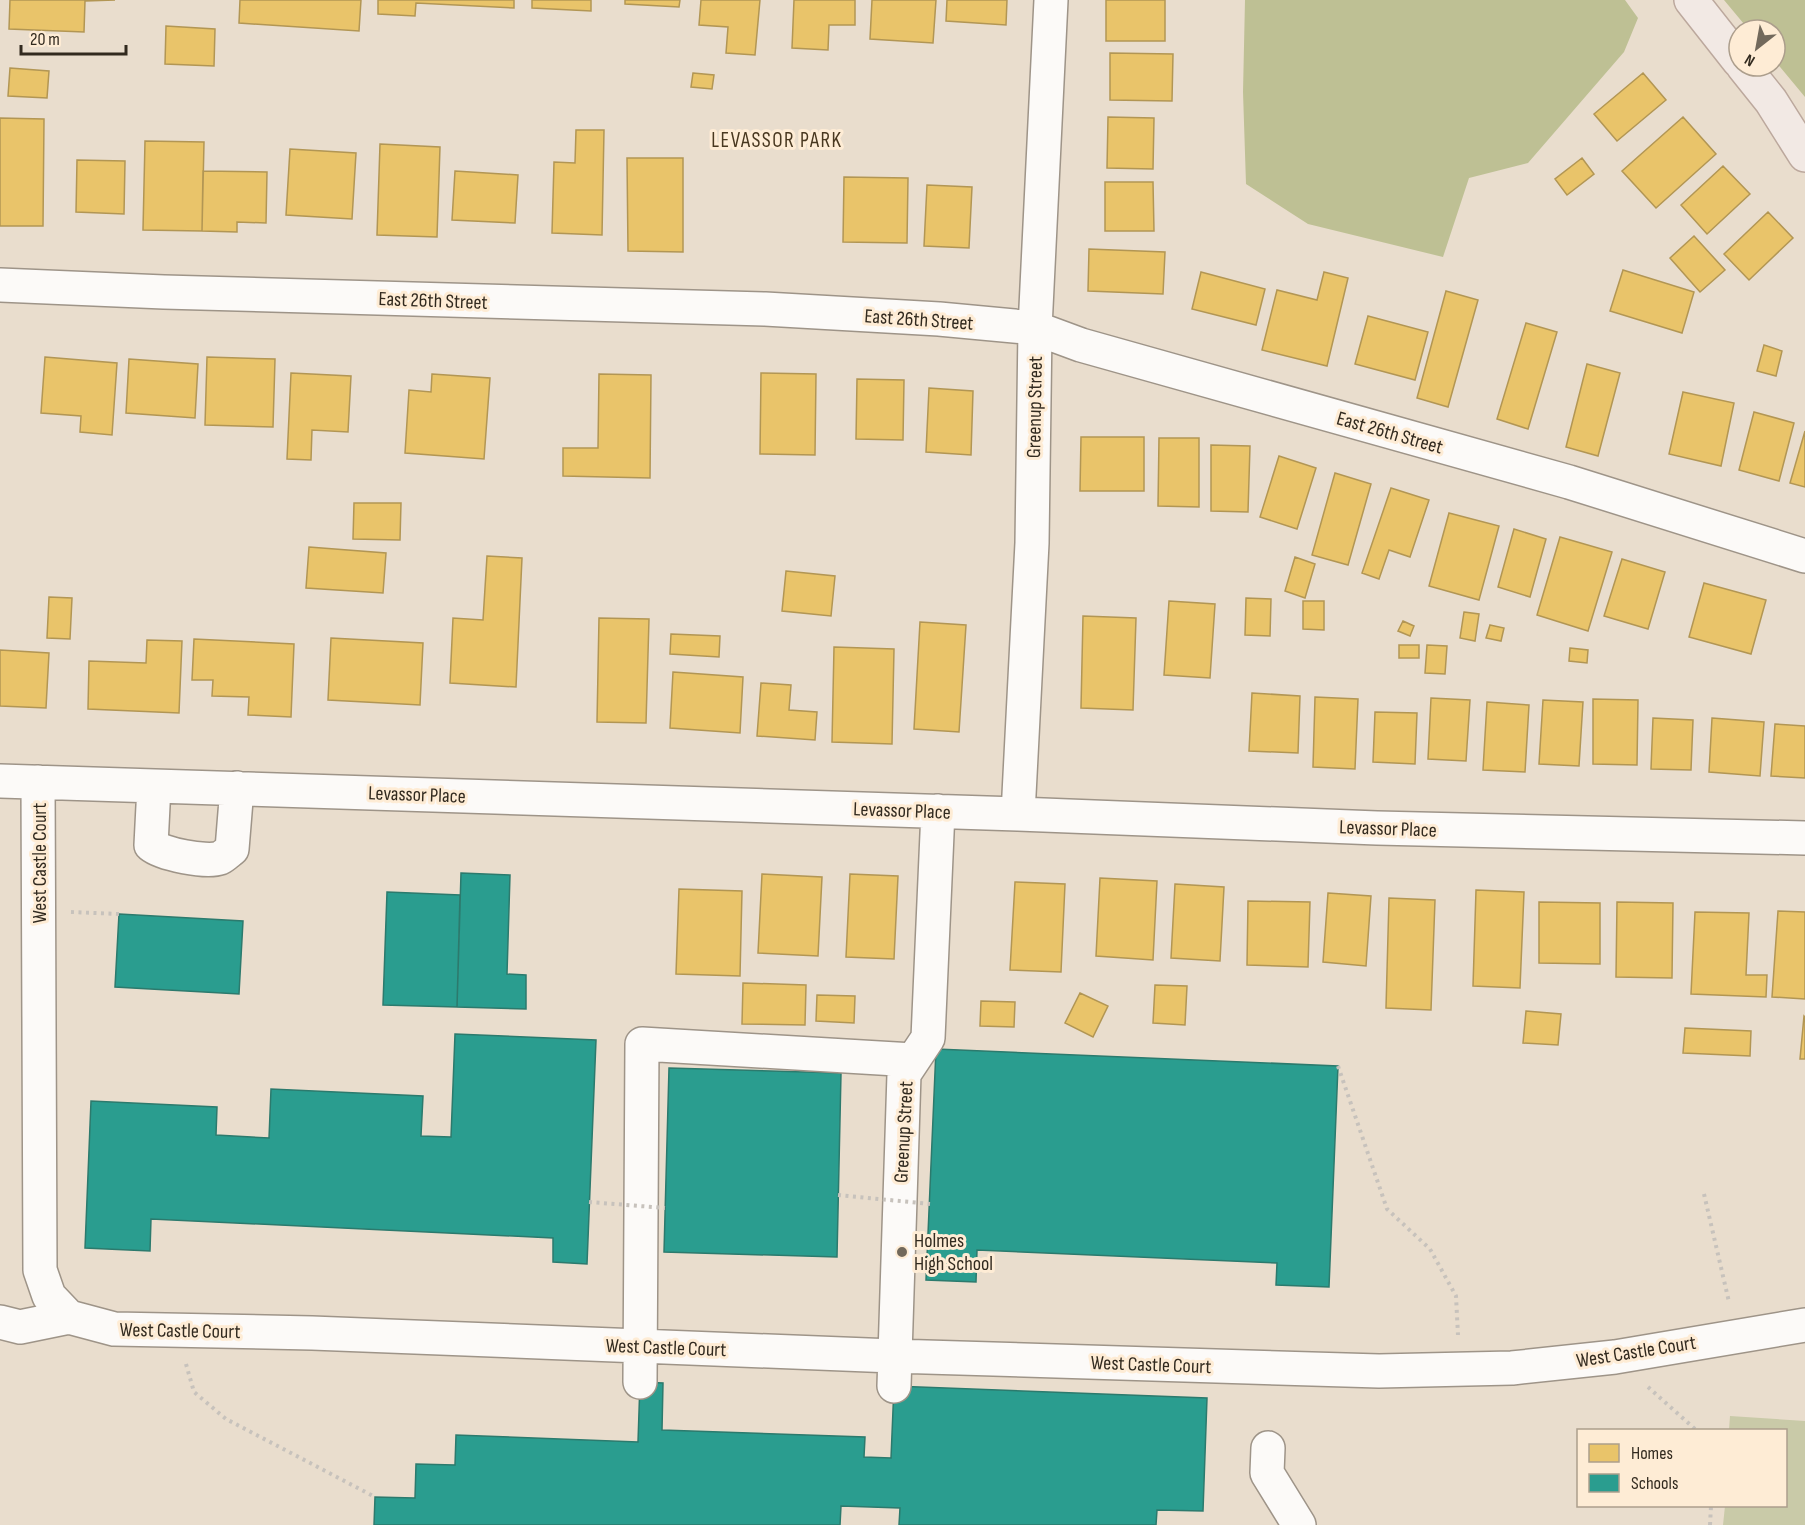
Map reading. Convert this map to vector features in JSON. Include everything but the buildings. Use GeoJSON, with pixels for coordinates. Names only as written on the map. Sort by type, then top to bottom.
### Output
{"type":"FeatureCollection","features":[{"type":"Feature","properties":{"kind":"main road"},"geometry":{"type":"LineString","coordinates":[[1691,0],[1727,46]]}},
{"type":"Feature","properties":{"kind":"main road"},"geometry":{"type":"LineString","coordinates":[[1753,78],[1771,101],[1805,155]]}},
{"type":"Feature","properties":{"kind":"street","name":"Greenup Street"},"geometry":{"type":"LineString","coordinates":[[1018,814],[1032,543],[1035,328],[1051,0]]}},
{"type":"Feature","properties":{"kind":"street","name":"East 26th Street"},"geometry":{"type":"LineString","coordinates":[[0,285],[164,292],[765,309],[939,319],[1035,328],[1092,348],[1569,482],[1805,555]]}},
{"type":"Feature","properties":{"kind":"street","name":"Levassor Place"},"geometry":{"type":"LineString","coordinates":[[0,781],[938,811],[1377,828],[1805,838]]}},
{"type":"Feature","properties":{"kind":"street","name":"West Castle Court"},"geometry":{"type":"LineString","coordinates":[[38,782],[40,1270],[49,1296],[69,1317],[114,1329],[312,1333],[641,1346],[893,1371],[1379,1371],[1512,1368],[1615,1357],[1805,1325]]}},
{"type":"Feature","properties":{"kind":"street"},"geometry":{"type":"LineString","coordinates":[[154,786],[151,845],[160,852],[205,858],[220,858],[232,849],[237,788]]}},
{"type":"Feature","properties":{"kind":"street","name":"Greenup Street"},"geometry":{"type":"LineString","coordinates":[[893,1371],[904,1074],[921,1049],[938,811]]}},
{"type":"Feature","properties":{"kind":"street"},"geometry":{"type":"LineString","coordinates":[[640,1382],[642,1044],[921,1049]]}},
{"type":"Feature","properties":{"kind":"street"},"geometry":{"type":"LineString","coordinates":[[0,1322],[20,1327],[69,1317]]}},
{"type":"Feature","properties":{"kind":"street"},"geometry":{"type":"LineString","coordinates":[[1268,1448],[1267,1473],[1299,1525]]}},
{"type":"Feature","properties":{"kind":"path"},"geometry":{"type":"LineString","coordinates":[[39,911],[119,914]]}},
{"type":"Feature","properties":{"kind":"path"},"geometry":{"type":"LineString","coordinates":[[1338,1066],[1386,1209],[1430,1249],[1456,1296],[1459,1369]]}},
{"type":"Feature","properties":{"kind":"path"},"geometry":{"type":"LineString","coordinates":[[1704,1194],[1715,1232],[1735,1335]]}},
{"type":"Feature","properties":{"kind":"path"},"geometry":{"type":"LineString","coordinates":[[838,1195],[930,1204]]}},
{"type":"Feature","properties":{"kind":"path"},"geometry":{"type":"LineString","coordinates":[[589,1202],[665,1208]]}},
{"type":"Feature","properties":{"kind":"path"},"geometry":{"type":"LineString","coordinates":[[175,1330],[194,1392],[226,1419],[375,1497]]}},
{"type":"Feature","properties":{"kind":"path"},"geometry":{"type":"LineString","coordinates":[[1615,1357],[1694,1429]]}},
{"type":"Feature","properties":{"kind":"path"},"geometry":{"type":"LineString","coordinates":[[1710,1525],[1711,1507]]}},
{"type":"Feature","properties":{"kind":"green space"},"geometry":{"type":"Polygon","coordinates":[[[1245,0],[1625,0],[1638,18],[1624,52],[1528,163],[1469,178],[1443,257],[1308,224],[1246,184],[1243,92],[1245,0]]]}},
{"type":"Feature","properties":{"kind":"green space"},"geometry":{"type":"Polygon","coordinates":[[[1724,0],[1805,0],[1805,97],[1787,75],[1787,18],[1739,18],[1724,0]]]}},
{"type":"Feature","properties":{"kind":"green space"},"geometry":{"type":"Polygon","coordinates":[[[1730,1416],[1805,1421],[1805,1525],[1723,1525],[1725,1507],[1787,1507],[1787,1429],[1729,1429],[1730,1416]]]}},
{"type":"Feature","properties":{"kind":"place","name":"Holmes High School"},"geometry":{"type":"Point","coordinates":[902,1252]}},
{"type":"Feature","properties":{"kind":"district","name":"LEVASSOR PARK"},"geometry":{"type":"Point","coordinates":[777,140]}}]}
